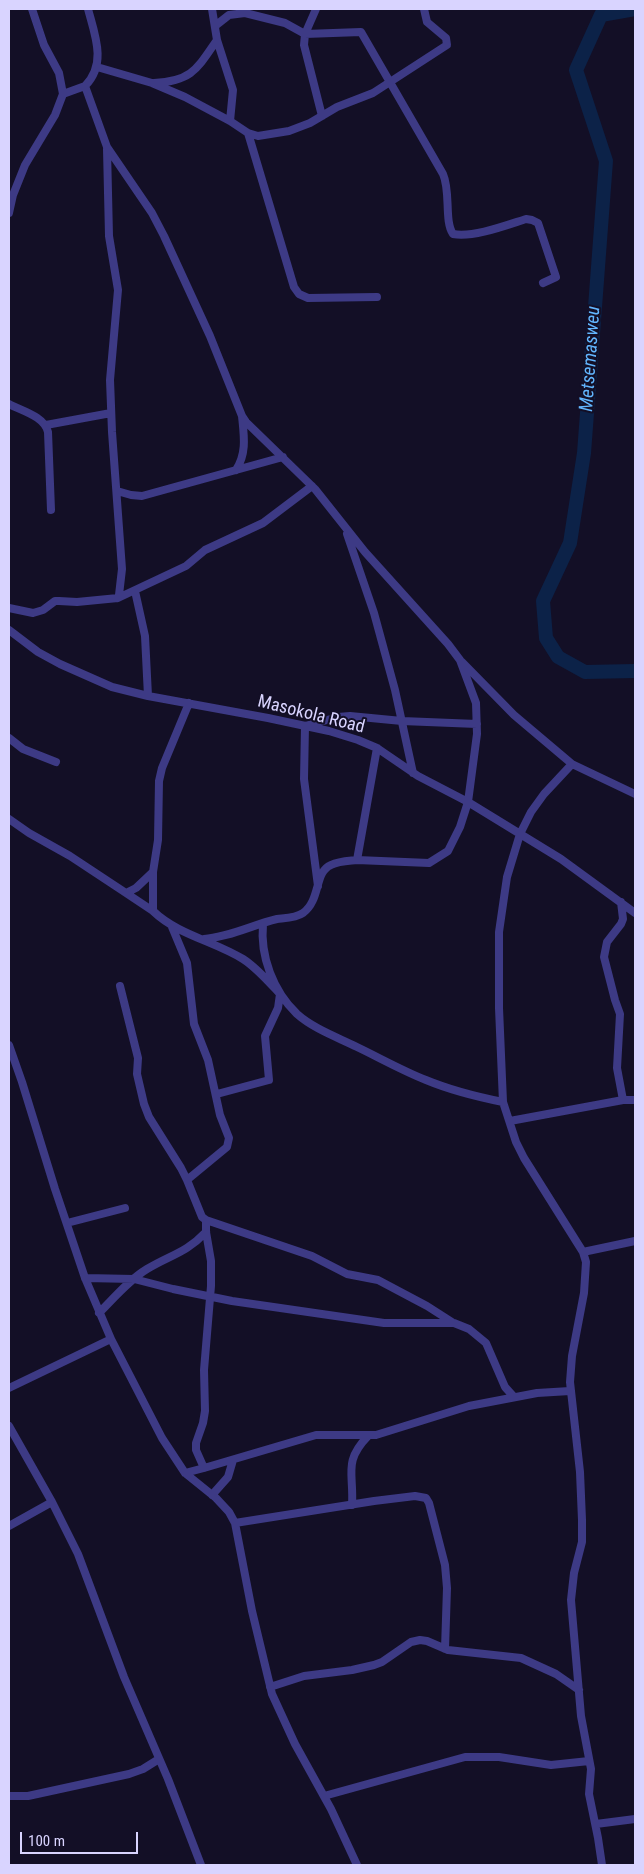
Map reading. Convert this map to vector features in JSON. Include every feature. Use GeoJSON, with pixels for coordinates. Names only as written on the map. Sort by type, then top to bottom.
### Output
{"type":"FeatureCollection","features":[{"type":"Feature","properties":{"kind":"street"},"geometry":{"type":"LineString","coordinates":[[9,213],[25,165],[55,115],[63,94],[59,74],[44,45],[32,9]]}},
{"type":"Feature","properties":{"kind":"street"},"geometry":{"type":"LineString","coordinates":[[63,94],[85,86],[94,76],[97,67],[98,44],[88,9]]}},
{"type":"Feature","properties":{"kind":"street"},"geometry":{"type":"LineString","coordinates":[[212,9],[217,40],[233,90],[230,120]]}},
{"type":"Feature","properties":{"kind":"street"},"geometry":{"type":"LineString","coordinates":[[316,9],[305,34],[304,44],[322,116]]}},
{"type":"Feature","properties":{"kind":"street"},"geometry":{"type":"LineString","coordinates":[[97,67],[152,83],[198,102],[230,120],[248,133],[258,136],[289,131],[310,123],[337,107],[373,92],[447,45],[446,38],[427,22],[424,9]]}},
{"type":"Feature","properties":{"kind":"street"},"geometry":{"type":"LineString","coordinates":[[215,26],[229,15],[245,13],[285,22],[305,34],[361,32],[443,174],[448,192],[448,214],[451,230],[454,234],[458,235],[483,231],[526,219],[538,223],[556,277],[544,283]]}},
{"type":"Feature","properties":{"kind":"street"},"geometry":{"type":"LineString","coordinates":[[152,83],[171,82],[187,77],[201,63],[217,40]]}},
{"type":"Feature","properties":{"kind":"street"},"geometry":{"type":"LineString","coordinates":[[85,86],[107,147],[152,213],[164,236],[210,336],[242,416],[244,453],[242,461],[236,470]]}},
{"type":"Feature","properties":{"kind":"street"},"geometry":{"type":"LineString","coordinates":[[248,133],[294,287],[299,294],[308,298],[377,297]]}},
{"type":"Feature","properties":{"kind":"street"},"geometry":{"type":"LineString","coordinates":[[107,147],[109,236],[118,290],[111,373],[111,413],[122,569],[118,598]]}},
{"type":"Feature","properties":{"kind":"street"},"geometry":{"type":"LineString","coordinates":[[9,404],[40,419],[46,425],[48,432],[50,510]]}},
{"type":"Feature","properties":{"kind":"street"},"geometry":{"type":"LineString","coordinates":[[46,425],[111,413]]}},
{"type":"Feature","properties":{"kind":"street"},"geometry":{"type":"LineString","coordinates":[[242,416],[312,486],[332,508],[344,527],[460,660],[514,715],[572,764],[635,794]]}},
{"type":"Feature","properties":{"kind":"street"},"geometry":{"type":"LineString","coordinates":[[117,491],[131,496],[142,496],[282,457]]}},
{"type":"Feature","properties":{"kind":"street"},"geometry":{"type":"LineString","coordinates":[[9,608],[33,613],[43,610],[55,601],[77,602],[118,598],[186,566],[205,550],[263,523],[312,486]]}},
{"type":"Feature","properties":{"kind":"street"},"geometry":{"type":"LineString","coordinates":[[344,527],[374,613],[402,721],[413,773]]}},
{"type":"Feature","properties":{"kind":"street"},"geometry":{"type":"LineString","coordinates":[[135,591],[145,636],[148,696]]}},
{"type":"Feature","properties":{"kind":"street","name":"Masokola Road"},"geometry":{"type":"LineString","coordinates":[[9,630],[38,652],[77,673],[112,687],[148,696],[305,726],[351,738],[377,748],[413,773],[468,802],[561,859],[635,913]]}},
{"type":"Feature","properties":{"kind":"street"},"geometry":{"type":"LineString","coordinates":[[204,939],[224,937],[276,920],[299,916],[314,902],[321,876],[329,865],[357,860],[429,863],[448,851],[455,840],[468,802],[477,724],[476,703],[460,660]]}},
{"type":"Feature","properties":{"kind":"street"},"geometry":{"type":"LineString","coordinates":[[153,912],[153,872],[158,840],[159,781],[162,768],[189,703]]}},
{"type":"Feature","properties":{"kind":"street"},"geometry":{"type":"LineString","coordinates":[[318,886],[304,779],[305,726],[338,717],[350,716],[402,721],[477,724]]}},
{"type":"Feature","properties":{"kind":"street"},"geometry":{"type":"LineString","coordinates":[[9,738],[23,749],[56,762]]}},
{"type":"Feature","properties":{"kind":"street"},"geometry":{"type":"LineString","coordinates":[[357,860],[377,748]]}},
{"type":"Feature","properties":{"kind":"street"},"geometry":{"type":"LineString","coordinates":[[572,764],[531,812],[520,834],[507,877],[499,932],[499,1008],[503,1102],[516,1142],[583,1252],[586,1262],[584,1293],[572,1356],[570,1391],[580,1472],[582,1520],[582,1542],[574,1573],[571,1600],[583,1734],[591,1776],[589,1794],[602,1865]]}},
{"type":"Feature","properties":{"kind":"street"},"geometry":{"type":"LineString","coordinates":[[9,819],[29,833],[70,856],[172,926],[242,958],[255,967],[297,1014],[326,1032],[427,1081],[503,1102]]}},
{"type":"Feature","properties":{"kind":"street"},"geometry":{"type":"LineString","coordinates":[[126,893],[136,888],[153,872]]}},
{"type":"Feature","properties":{"kind":"street"},"geometry":{"type":"LineString","coordinates":[[621,902],[623,919],[607,942],[604,957],[620,1014],[617,1068],[622,1100]]}},
{"type":"Feature","properties":{"kind":"street"},"geometry":{"type":"LineString","coordinates":[[217,1094],[269,1080],[265,1036],[278,1008],[280,994],[264,955],[263,924]]}},
{"type":"Feature","properties":{"kind":"street"},"geometry":{"type":"LineString","coordinates":[[172,926],[187,963],[194,1024],[208,1060],[220,1114],[229,1138],[229,1142],[223,1151],[186,1180]]}},
{"type":"Feature","properties":{"kind":"street"},"geometry":{"type":"LineString","coordinates":[[120,986],[138,1058],[137,1074],[144,1104],[149,1117],[181,1168],[202,1217],[312,1256],[347,1274],[378,1280],[427,1306],[454,1323],[469,1329],[486,1343],[503,1382],[514,1397]]}},
{"type":"Feature","properties":{"kind":"street"},"geometry":{"type":"LineString","coordinates":[[9,1045],[55,1189],[99,1314],[162,1438],[185,1473],[212,1495],[229,1512],[235,1523],[252,1611],[270,1687],[282,1718],[324,1796],[357,1865]]}},
{"type":"Feature","properties":{"kind":"street"},"geometry":{"type":"LineString","coordinates":[[510,1121],[622,1100],[635,1100]]}},
{"type":"Feature","properties":{"kind":"street"},"geometry":{"type":"LineString","coordinates":[[67,1223],[125,1208]]}},
{"type":"Feature","properties":{"kind":"street"},"geometry":{"type":"LineString","coordinates":[[204,1468],[196,1450],[196,1443],[205,1411],[204,1370],[211,1261],[206,1220]]}},
{"type":"Feature","properties":{"kind":"street"},"geometry":{"type":"LineString","coordinates":[[99,1314],[134,1278],[158,1263],[180,1253],[206,1232]]}},
{"type":"Feature","properties":{"kind":"street"},"geometry":{"type":"LineString","coordinates":[[583,1252],[635,1241]]}},
{"type":"Feature","properties":{"kind":"street"},"geometry":{"type":"LineString","coordinates":[[86,1278],[134,1278],[172,1289],[270,1308],[384,1323],[454,1323]]}},
{"type":"Feature","properties":{"kind":"street"},"geometry":{"type":"LineString","coordinates":[[9,1388],[111,1339]]}},
{"type":"Feature","properties":{"kind":"street"},"geometry":{"type":"LineString","coordinates":[[497,1400],[502,1391],[503,1382]]}},
{"type":"Feature","properties":{"kind":"street"},"geometry":{"type":"LineString","coordinates":[[185,1473],[316,1435],[368,1436],[407,1426],[446,1412],[497,1400],[570,1391]]}},
{"type":"Feature","properties":{"kind":"street"},"geometry":{"type":"LineString","coordinates":[[9,1426],[52,1502],[84,1569],[124,1677],[201,1865]]}},
{"type":"Feature","properties":{"kind":"street"},"geometry":{"type":"LineString","coordinates":[[352,1505],[351,1462],[357,1449],[368,1436]]}},
{"type":"Feature","properties":{"kind":"street"},"geometry":{"type":"LineString","coordinates":[[212,1495],[228,1477],[233,1460]]}},
{"type":"Feature","properties":{"kind":"street"},"geometry":{"type":"LineString","coordinates":[[235,1523],[415,1496],[426,1498],[429,1503],[445,1565],[447,1588],[445,1649]]}},
{"type":"Feature","properties":{"kind":"street"},"geometry":{"type":"LineString","coordinates":[[9,1526],[52,1502]]}},
{"type":"Feature","properties":{"kind":"street"},"geometry":{"type":"LineString","coordinates":[[270,1687],[304,1676],[352,1670],[374,1665],[416,1641],[427,1641],[445,1649],[521,1658],[556,1674],[579,1690]]}},
{"type":"Feature","properties":{"kind":"street"},"geometry":{"type":"LineString","coordinates":[[324,1796],[464,1757],[499,1757],[552,1765],[589,1761]]}},
{"type":"Feature","properties":{"kind":"street"},"geometry":{"type":"LineString","coordinates":[[9,1804],[11,1796],[28,1796],[130,1774],[143,1770],[159,1759]]}},
{"type":"Feature","properties":{"kind":"street"},"geometry":{"type":"LineString","coordinates":[[596,1824],[635,1819]]}},
{"type":"Feature","properties":{"kind":"waterway","name":"Metsemasweu"},"geometry":{"type":"LineString","coordinates":[[635,9],[601,15],[576,70],[606,161],[584,453],[570,543],[543,601],[546,638],[558,657],[585,672],[635,671]]}}]}
